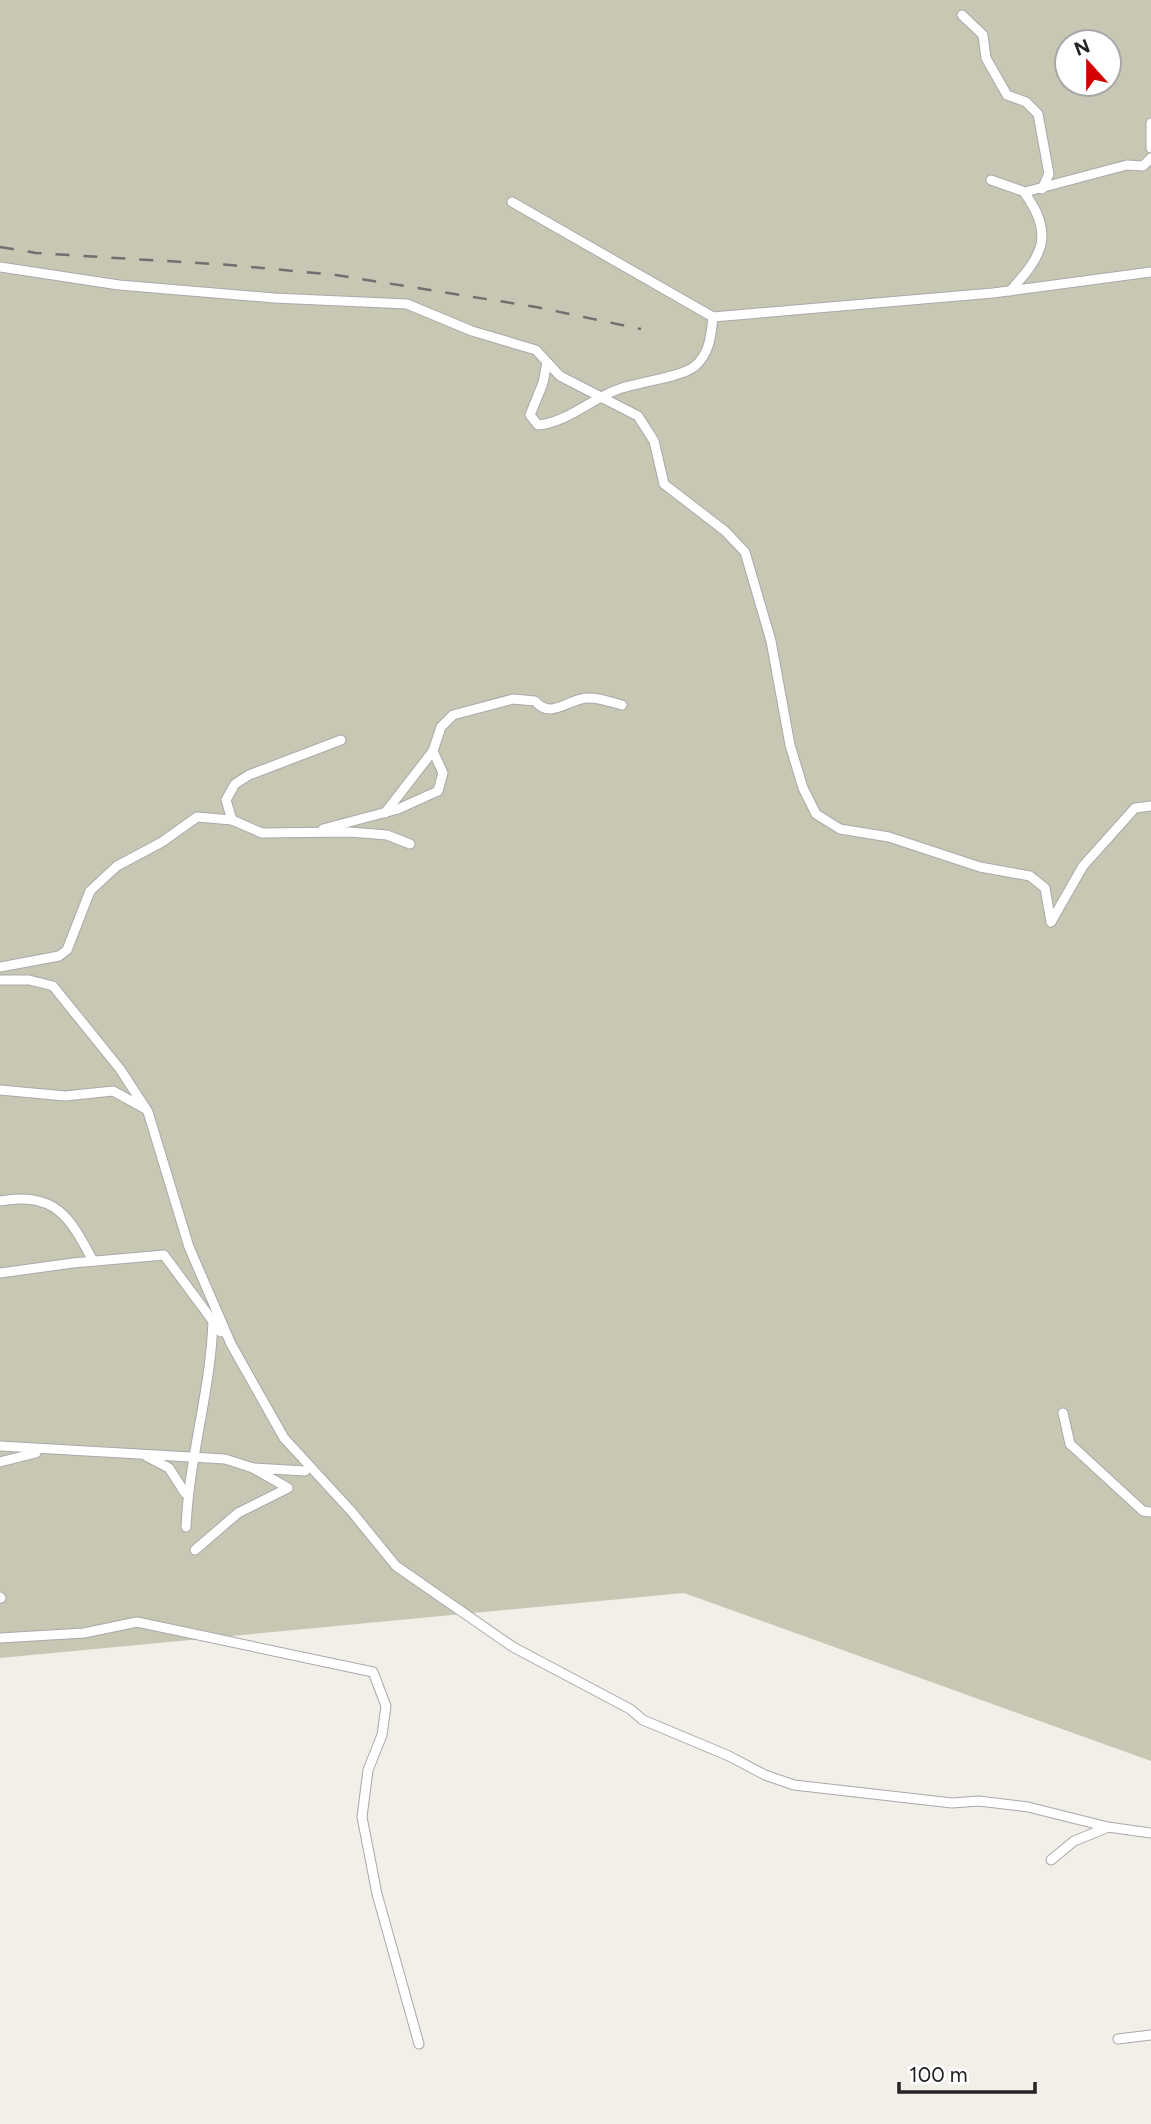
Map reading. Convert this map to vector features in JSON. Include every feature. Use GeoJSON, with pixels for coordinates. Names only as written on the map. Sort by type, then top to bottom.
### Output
{"type":"FeatureCollection","features":[{"type":"Feature","properties":{"kind":"street"},"geometry":{"type":"LineString","coordinates":[[962,15],[983,35],[986,58],[1007,95],[1026,102],[1038,114],[1049,174],[1042,189]]}},
{"type":"Feature","properties":{"kind":"street"},"geometry":{"type":"LineString","coordinates":[[1151,123],[1151,148]]}},
{"type":"Feature","properties":{"kind":"street"},"geometry":{"type":"LineString","coordinates":[[991,180],[1024,192],[1127,165],[1143,166],[1151,158]]}},
{"type":"Feature","properties":{"kind":"street"},"geometry":{"type":"LineString","coordinates":[[1010,291],[1042,250],[1044,230],[1037,210],[1024,192]]}},
{"type":"Feature","properties":{"kind":"street"},"geometry":{"type":"LineString","coordinates":[[512,202],[713,317],[1010,291],[1151,272]]}},
{"type":"Feature","properties":{"kind":"street"},"geometry":{"type":"LineString","coordinates":[[0,267],[119,285],[274,298],[407,304],[472,331],[536,350],[561,376],[638,416],[654,441],[664,484],[725,531],[745,552],[771,641],[790,745],[803,788],[816,814],[840,829],[889,836],[980,867],[1030,877],[1045,888],[1051,922],[1083,866],[1135,808],[1151,806]]}},
{"type":"Feature","properties":{"kind":"street"},"geometry":{"type":"LineString","coordinates":[[547,362],[543,383],[530,415],[538,425],[554,424],[598,397],[694,368],[710,346],[713,317]]}},
{"type":"Feature","properties":{"kind":"street"},"geometry":{"type":"LineString","coordinates":[[385,813],[433,751],[441,727],[453,715],[513,699],[535,701],[541,707],[555,710],[573,700],[591,697],[622,705]]}},
{"type":"Feature","properties":{"kind":"street"},"geometry":{"type":"LineString","coordinates":[[232,820],[226,800],[235,784],[249,775],[341,740]]}},
{"type":"Feature","properties":{"kind":"street"},"geometry":{"type":"LineString","coordinates":[[297,835],[385,813],[438,792],[443,773],[433,751]]}},
{"type":"Feature","properties":{"kind":"street"},"geometry":{"type":"LineString","coordinates":[[0,967],[59,956],[67,950],[90,891],[117,866],[162,842],[197,817],[232,820],[262,833],[297,835],[351,832],[387,835],[410,844]]}},
{"type":"Feature","properties":{"kind":"street"},"geometry":{"type":"LineString","coordinates":[[0,980],[29,980],[53,986],[120,1069],[148,1112],[189,1247],[231,1345]]}},
{"type":"Feature","properties":{"kind":"street"},"geometry":{"type":"LineString","coordinates":[[0,1090],[65,1096],[113,1091],[148,1112]]}},
{"type":"Feature","properties":{"kind":"street"},"geometry":{"type":"LineString","coordinates":[[0,1201],[26,1197],[46,1201],[64,1214],[93,1261]]}},
{"type":"Feature","properties":{"kind":"street"},"geometry":{"type":"LineString","coordinates":[[0,1273],[164,1255],[231,1345],[284,1438],[352,1512],[396,1566],[513,1647],[630,1709],[643,1720],[729,1756],[765,1775],[794,1785],[951,1803],[979,1801],[1028,1807],[1108,1827],[1151,1833]]}},
{"type":"Feature","properties":{"kind":"street"},"geometry":{"type":"LineString","coordinates":[[186,1527],[186,1495],[195,1457],[211,1355],[213,1320]]}},
{"type":"Feature","properties":{"kind":"street"},"geometry":{"type":"LineString","coordinates":[[1063,1413],[1070,1444],[1143,1511],[1151,1512]]}},
{"type":"Feature","properties":{"kind":"street"},"geometry":{"type":"LineString","coordinates":[[0,1446],[225,1459],[253,1468],[288,1488],[238,1513],[195,1549]]}},
{"type":"Feature","properties":{"kind":"street"},"geometry":{"type":"LineString","coordinates":[[0,1462],[52,1450]]}},
{"type":"Feature","properties":{"kind":"street"},"geometry":{"type":"LineString","coordinates":[[140,1453],[170,1468],[186,1495]]}},
{"type":"Feature","properties":{"kind":"street"},"geometry":{"type":"LineString","coordinates":[[253,1468],[305,1471]]}},
{"type":"Feature","properties":{"kind":"street"},"geometry":{"type":"LineString","coordinates":[[0,1638],[85,1633],[137,1622],[373,1672],[386,1706],[383,1735],[368,1770],[362,1817],[377,1894],[419,2044]]}},
{"type":"Feature","properties":{"kind":"street"},"geometry":{"type":"LineString","coordinates":[[1051,1860],[1074,1841],[1108,1827]]}},
{"type":"Feature","properties":{"kind":"street"},"geometry":{"type":"LineString","coordinates":[[1118,2039],[1151,2035]]}},
{"type":"Feature","properties":{"kind":"shaded area"},"geometry":{"type":"Polygon","coordinates":[[[0,0],[1151,0],[1151,1761],[684,1593],[0,1658],[0,0]]]}},
{"type":"Feature","properties":{"kind":"railway"},"geometry":{"type":"LineString","coordinates":[[0,247],[36,253],[230,265],[336,275],[536,307],[641,329]]}}]}
